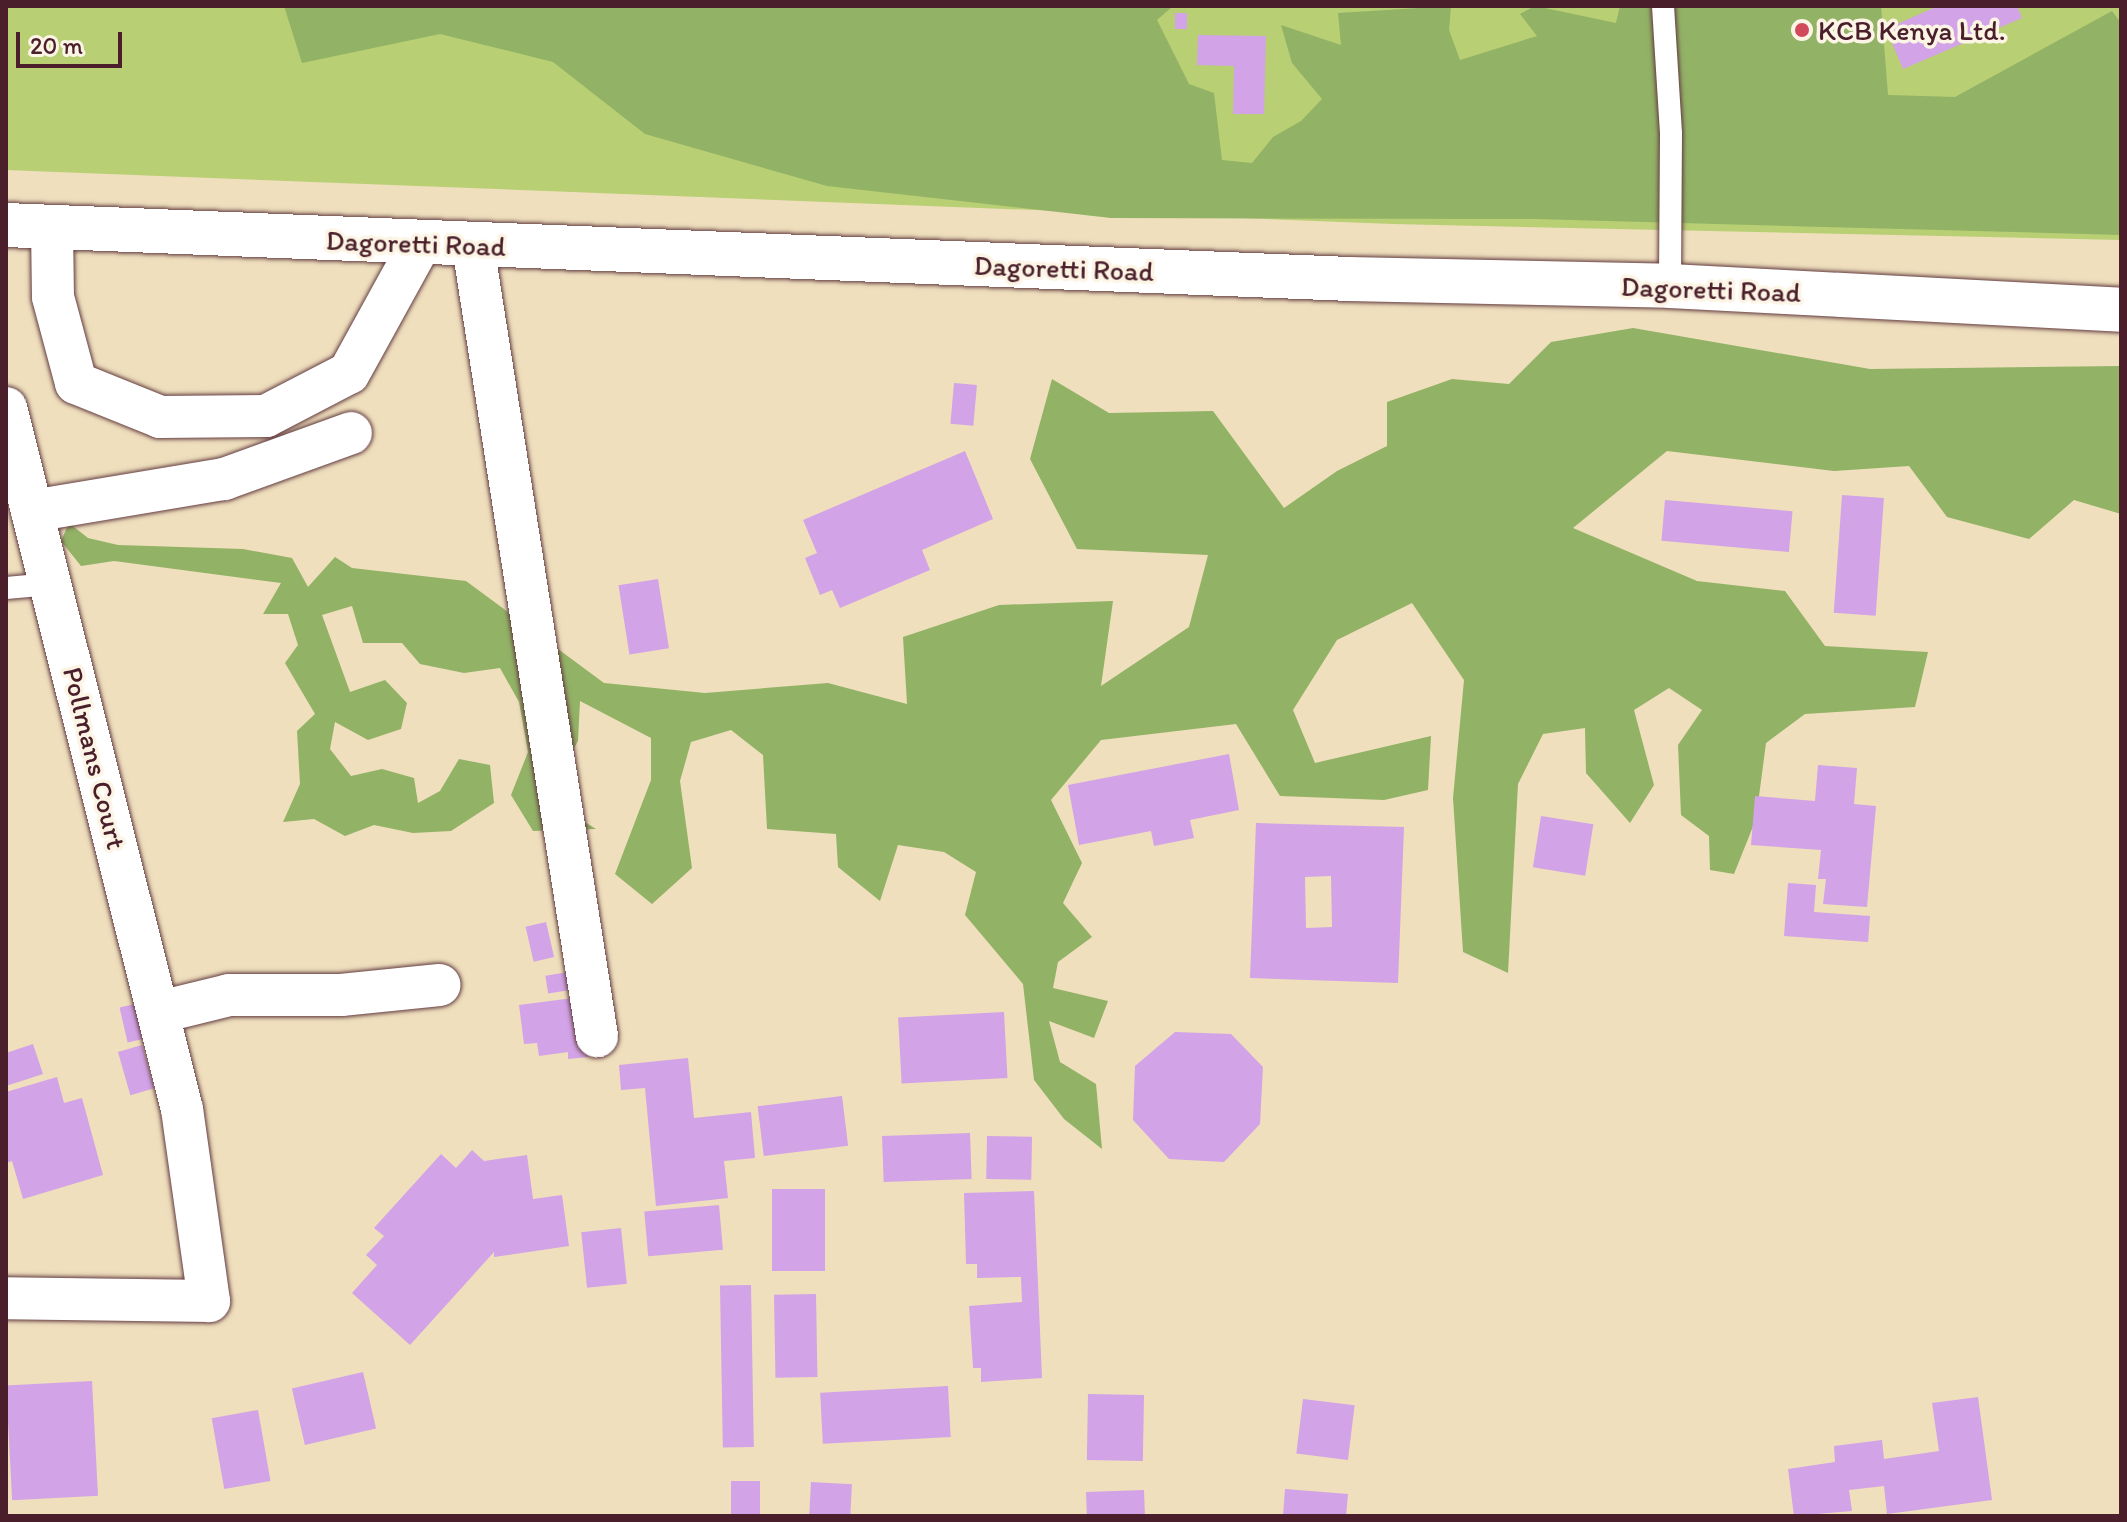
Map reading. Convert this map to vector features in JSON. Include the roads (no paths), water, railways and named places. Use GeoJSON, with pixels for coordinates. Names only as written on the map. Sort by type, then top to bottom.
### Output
{"type":"FeatureCollection","features":[{"type":"Feature","properties":{"kind":"main road","name":"Dagoretti Road"},"geometry":{"type":"LineString","coordinates":[[6,225],[473,246],[1670,286],[2121,310]]}},
{"type":"Feature","properties":{"kind":"street"},"geometry":{"type":"LineString","coordinates":[[52,227],[53,297],[76,383],[160,417],[266,416],[349,373],[420,244]]}},
{"type":"Feature","properties":{"kind":"street"},"geometry":{"type":"LineString","coordinates":[[473,246],[597,1036]]}},
{"type":"Feature","properties":{"kind":"street","name":"Pollmans Court"},"geometry":{"type":"LineString","coordinates":[[6,408],[160,1012],[182,1109],[209,1301],[6,1298]]}},
{"type":"Feature","properties":{"kind":"street"},"geometry":{"type":"LineString","coordinates":[[32,511],[224,479],[351,433]]}},
{"type":"Feature","properties":{"kind":"street"},"geometry":{"type":"LineString","coordinates":[[160,1012],[229,995],[341,995],[439,985]]}},
{"type":"Feature","properties":{"kind":"lane"},"geometry":{"type":"LineString","coordinates":[[1663,6],[1671,134],[1670,286]]}},
{"type":"Feature","properties":{"kind":"lane"},"geometry":{"type":"LineString","coordinates":[[6,588],[51,584]]}},
{"type":"Feature","properties":{"kind":"place","name":"KCB Kenya Ltd."},"geometry":{"type":"Point","coordinates":[1802,30]}}]}
